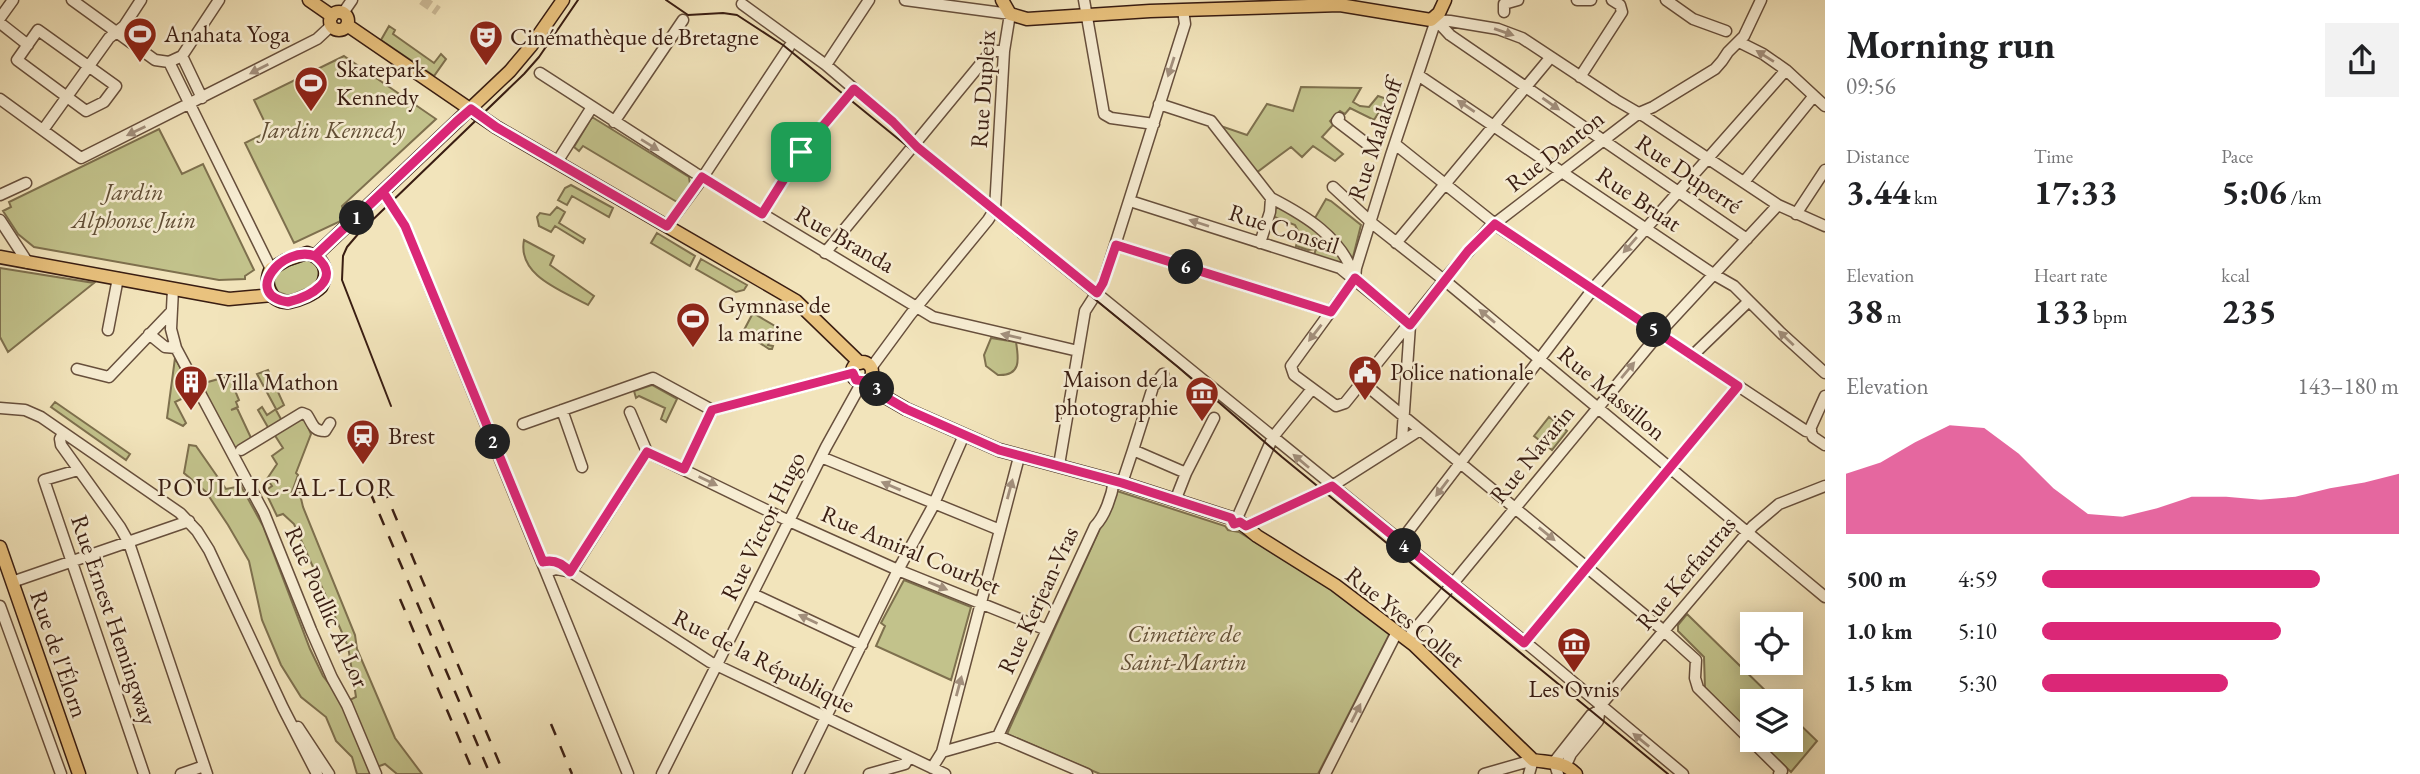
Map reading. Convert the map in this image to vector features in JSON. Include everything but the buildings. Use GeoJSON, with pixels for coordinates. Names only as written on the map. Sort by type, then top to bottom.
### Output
{"type":"FeatureCollection","features":[{"type":"Feature","properties":{"kind":"main road"},"geometry":{"type":"LineString","coordinates":[[309,0],[496,127],[667,226]]}},
{"type":"Feature","properties":{"kind":"main road"},"geometry":{"type":"LineString","coordinates":[[315,256],[521,59],[563,0]]}},
{"type":"Feature","properties":{"kind":"main road"},"geometry":{"type":"LineString","coordinates":[[1002,0],[1010,14],[1027,19],[1288,3],[1436,13],[1445,0]]}},
{"type":"Feature","properties":{"kind":"main road","name":"Rue Yves Collet"},"geometry":{"type":"LineString","coordinates":[[667,226],[796,301],[823,325],[862,372],[897,404],[1019,457],[1059,465],[1239,520],[1257,536],[1335,585],[1402,636],[1533,760]]}},
{"type":"Feature","properties":{"kind":"main road"},"geometry":{"type":"LineString","coordinates":[[0,257],[234,299],[262,294],[288,302],[319,289],[324,283],[326,271],[315,256],[303,254],[286,260],[247,291],[218,296]]}},
{"type":"Feature","properties":{"kind":"main road"},"geometry":{"type":"LineString","coordinates":[[269,274],[268,287],[272,295]]}},
{"type":"Feature","properties":{"kind":"main road","name":"Rue de l'Élorn"},"geometry":{"type":"LineString","coordinates":[[0,547],[77,774]]}},
{"type":"Feature","properties":{"kind":"main road","name":"Rue de l'Élorn"},"geometry":{"type":"LineString","coordinates":[[0,559],[77,774]]}},
{"type":"Feature","properties":{"kind":"main road"},"geometry":{"type":"LineString","coordinates":[[1533,760],[1576,774]]}},
{"type":"Feature","properties":{"kind":"street"},"geometry":{"type":"LineString","coordinates":[[13,0],[0,21],[28,45]]}},
{"type":"Feature","properties":{"kind":"street"},"geometry":{"type":"LineString","coordinates":[[72,0],[120,29],[155,60],[169,62],[182,56],[219,0]]}},
{"type":"Feature","properties":{"kind":"street"},"geometry":{"type":"LineString","coordinates":[[43,130],[109,38],[120,29],[141,0]]}},
{"type":"Feature","properties":{"kind":"street"},"geometry":{"type":"LineString","coordinates":[[0,99],[81,158],[196,104],[317,40],[338,20],[352,0]]}},
{"type":"Feature","properties":{"kind":"street"},"geometry":{"type":"LineString","coordinates":[[826,65],[869,0]]}},
{"type":"Feature","properties":{"kind":"street"},"geometry":{"type":"LineString","coordinates":[[905,0],[1010,14]]}},
{"type":"Feature","properties":{"kind":"street"},"geometry":{"type":"LineString","coordinates":[[1084,0],[1104,114],[1107,117],[1154,124]]}},
{"type":"Feature","properties":{"kind":"street"},"geometry":{"type":"LineString","coordinates":[[1504,12],[1504,4],[1518,0]]}},
{"type":"Feature","properties":{"kind":"street"},"geometry":{"type":"LineString","coordinates":[[1577,0],[1591,0]]}},
{"type":"Feature","properties":{"kind":"street"},"geometry":{"type":"LineString","coordinates":[[1580,77],[1622,12],[1620,5],[1612,0]]}},
{"type":"Feature","properties":{"kind":"street"},"geometry":{"type":"LineString","coordinates":[[1666,0],[1693,19],[1726,31]]}},
{"type":"Feature","properties":{"kind":"street","name":"Rue Danton"},"geometry":{"type":"LineString","coordinates":[[1312,389],[1330,404],[1340,406],[1345,403],[1468,251],[1495,224],[1639,113],[1714,69],[1739,42],[1761,0]]}},
{"type":"Feature","properties":{"kind":"street"},"geometry":{"type":"LineString","coordinates":[[742,4],[826,65],[893,122],[913,144],[1524,643],[1599,709],[1683,774]]}},
{"type":"Feature","properties":{"kind":"street"},"geometry":{"type":"LineString","coordinates":[[1059,465],[1086,311],[1103,283],[1116,245],[1185,24],[1183,10]]}},
{"type":"Feature","properties":{"kind":"street"},"geometry":{"type":"LineString","coordinates":[[1436,13],[1450,20],[1498,29],[1522,38],[1778,205],[1825,226]]}},
{"type":"Feature","properties":{"kind":"street","name":"Rue Malakoff"},"geometry":{"type":"LineString","coordinates":[[1312,389],[1294,375],[1291,366],[1355,278],[1436,13]]}},
{"type":"Feature","properties":{"kind":"street","name":"Rue Duperré"},"geometry":{"type":"LineString","coordinates":[[1436,13],[1450,35],[1747,239]]}},
{"type":"Feature","properties":{"kind":"street","name":"Rue Dupleix"},"geometry":{"type":"LineString","coordinates":[[995,209],[1004,51],[1010,14]]}},
{"type":"Feature","properties":{"kind":"street"},"geometry":{"type":"LineString","coordinates":[[614,122],[683,20]]}},
{"type":"Feature","properties":{"kind":"street"},"geometry":{"type":"LineString","coordinates":[[38,30],[88,67],[116,86],[104,102],[86,111],[17,61],[38,30]]}},
{"type":"Feature","properties":{"kind":"street"},"geometry":{"type":"LineString","coordinates":[[1739,42],[1786,70],[1825,106]]}},
{"type":"Feature","properties":{"kind":"street"},"geometry":{"type":"LineString","coordinates":[[667,226],[789,47]]}},
{"type":"Feature","properties":{"kind":"street"},"geometry":{"type":"LineString","coordinates":[[825,253],[988,55],[995,51],[1004,51]]}},
{"type":"Feature","properties":{"kind":"street"},"geometry":{"type":"LineString","coordinates":[[182,56],[196,104],[269,274]]}},
{"type":"Feature","properties":{"kind":"street"},"geometry":{"type":"LineString","coordinates":[[1396,243],[1550,58]]}},
{"type":"Feature","properties":{"kind":"street"},"geometry":{"type":"LineString","coordinates":[[169,62],[196,104]]}},
{"type":"Feature","properties":{"kind":"street"},"geometry":{"type":"LineString","coordinates":[[1400,542],[1592,290],[1786,70]]}},
{"type":"Feature","properties":{"kind":"street","name":"Rue Branda"},"geometry":{"type":"LineString","coordinates":[[540,73],[702,177],[933,317],[1078,351]]}},
{"type":"Feature","properties":{"kind":"street","name":"Rue Bruat"},"geometry":{"type":"LineString","coordinates":[[1418,75],[1734,286],[1825,373]]}},
{"type":"Feature","properties":{"kind":"street"},"geometry":{"type":"LineString","coordinates":[[762,214],[801,152],[854,89]]}},
{"type":"Feature","properties":{"kind":"street"},"geometry":{"type":"LineString","coordinates":[[1744,182],[1813,97]]}},
{"type":"Feature","properties":{"kind":"street"},"geometry":{"type":"LineString","coordinates":[[1159,104],[1211,121],[1271,198],[1329,234],[1348,258],[1355,278]]}},
{"type":"Feature","properties":{"kind":"street"},"geometry":{"type":"LineString","coordinates":[[557,162],[592,107]]}},
{"type":"Feature","properties":{"kind":"street"},"geometry":{"type":"LineString","coordinates":[[1339,118],[1337,121],[1375,150]]}},
{"type":"Feature","properties":{"kind":"street"},"geometry":{"type":"LineString","coordinates":[[1395,144],[1495,224],[1811,432]]}},
{"type":"Feature","properties":{"kind":"street"},"geometry":{"type":"LineString","coordinates":[[1796,214],[1825,170]]}},
{"type":"Feature","properties":{"kind":"street"},"geometry":{"type":"LineString","coordinates":[[0,195],[26,183]]}},
{"type":"Feature","properties":{"kind":"street","name":"Rue Massillon"},"geometry":{"type":"LineString","coordinates":[[1333,187],[1396,243],[1825,597]]}},
{"type":"Feature","properties":{"kind":"street"},"geometry":{"type":"LineString","coordinates":[[383,192],[405,226],[628,774]]}},
{"type":"Feature","properties":{"kind":"street"},"geometry":{"type":"LineString","coordinates":[[1260,243],[1270,212],[1271,198]]}},
{"type":"Feature","properties":{"kind":"street","name":"Rue Conseil"},"geometry":{"type":"LineString","coordinates":[[1130,201],[1340,268],[1410,325]]}},
{"type":"Feature","properties":{"kind":"street","name":"Rue Navarin"},"geometry":{"type":"LineString","coordinates":[[1325,774],[1402,636],[1452,584],[1660,333],[1778,205]]}},
{"type":"Feature","properties":{"kind":"street"},"geometry":{"type":"LineString","coordinates":[[523,424],[653,378],[712,410],[862,372],[894,337],[995,209]]}},
{"type":"Feature","properties":{"kind":"street"},"geometry":{"type":"LineString","coordinates":[[0,220],[28,262]]}},
{"type":"Feature","properties":{"kind":"street"},"geometry":{"type":"LineString","coordinates":[[1116,245],[1331,312]]}},
{"type":"Feature","properties":{"kind":"street"},"geometry":{"type":"LineString","coordinates":[[108,330],[118,278]]}},
{"type":"Feature","properties":{"kind":"street","name":"Rue Poullic Al Lor"},"geometry":{"type":"LineString","coordinates":[[173,289],[171,333],[176,348],[264,513],[311,630],[345,700],[376,774]]}},
{"type":"Feature","properties":{"kind":"street"},"geometry":{"type":"LineString","coordinates":[[1692,356],[1749,301]]}},
{"type":"Feature","properties":{"kind":"street"},"geometry":{"type":"LineString","coordinates":[[77,369],[108,377],[171,312]]}},
{"type":"Feature","properties":{"kind":"street"},"geometry":{"type":"LineString","coordinates":[[1402,440],[1410,325]]}},
{"type":"Feature","properties":{"kind":"street"},"geometry":{"type":"LineString","coordinates":[[149,334],[165,347],[176,348]]}},
{"type":"Feature","properties":{"kind":"street","name":"Rue Victor Hugo"},"geometry":{"type":"LineString","coordinates":[[662,774],[846,409],[862,372]]}},
{"type":"Feature","properties":{"kind":"street","name":"Rue Kerjean-Vras"},"geometry":{"type":"LineString","coordinates":[[998,736],[1094,526],[1100,521],[1133,450],[1153,387],[1163,374]]}},
{"type":"Feature","properties":{"kind":"street"},"geometry":{"type":"LineString","coordinates":[[1362,382],[1696,660],[1695,678],[1698,688],[1780,768],[1782,771],[1779,774]]}},
{"type":"Feature","properties":{"kind":"street"},"geometry":{"type":"LineString","coordinates":[[1524,643],[1738,386]]}},
{"type":"Feature","properties":{"kind":"street"},"geometry":{"type":"LineString","coordinates":[[545,567],[570,572],[647,452],[622,388]]}},
{"type":"Feature","properties":{"kind":"street"},"geometry":{"type":"LineString","coordinates":[[1239,520],[1273,437],[1312,389]]}},
{"type":"Feature","properties":{"kind":"street"},"geometry":{"type":"LineString","coordinates":[[1825,396],[1811,427],[1813,437],[1825,444]]}},
{"type":"Feature","properties":{"kind":"street"},"geometry":{"type":"LineString","coordinates":[[0,408],[25,410],[41,417],[189,521],[208,550],[283,708],[321,771]]}},
{"type":"Feature","properties":{"kind":"street"},"geometry":{"type":"LineString","coordinates":[[562,410],[582,467]]}},
{"type":"Feature","properties":{"kind":"street"},"geometry":{"type":"LineString","coordinates":[[684,469],[712,410]]}},
{"type":"Feature","properties":{"kind":"street"},"geometry":{"type":"LineString","coordinates":[[241,450],[302,413],[307,415],[318,430],[325,431],[330,423]]}},
{"type":"Feature","properties":{"kind":"street"},"geometry":{"type":"LineString","coordinates":[[1175,501],[1214,418]]}},
{"type":"Feature","properties":{"kind":"street"},"geometry":{"type":"LineString","coordinates":[[1239,520],[1332,486],[1420,430]]}},
{"type":"Feature","properties":{"kind":"street"},"geometry":{"type":"LineString","coordinates":[[63,433],[61,445],[129,542],[206,770],[181,774]]}},
{"type":"Feature","properties":{"kind":"street"},"geometry":{"type":"LineString","coordinates":[[798,774],[898,570],[934,503],[964,435]]}},
{"type":"Feature","properties":{"kind":"street"},"geometry":{"type":"LineString","coordinates":[[1133,450],[1186,473]]}},
{"type":"Feature","properties":{"kind":"street","name":"Rue Amiral Courbet"},"geometry":{"type":"LineString","coordinates":[[647,452],[898,570],[1047,631]]}},
{"type":"Feature","properties":{"kind":"street"},"geometry":{"type":"LineString","coordinates":[[821,457],[1000,530]]}},
{"type":"Feature","properties":{"kind":"street"},"geometry":{"type":"LineString","coordinates":[[932,768],[942,752],[1019,457]]}},
{"type":"Feature","properties":{"kind":"street","name":"Rue Ernest Hemingway"},"geometry":{"type":"LineString","coordinates":[[78,470],[44,480],[144,774]]}},
{"type":"Feature","properties":{"kind":"street","name":"Rue Kerfautras"},"geometry":{"type":"LineString","coordinates":[[1559,767],[1591,715],[1599,709],[1767,512],[1779,504],[1825,486]]}},
{"type":"Feature","properties":{"kind":"street"},"geometry":{"type":"LineString","coordinates":[[12,582],[189,521]]}},
{"type":"Feature","properties":{"kind":"street","name":"Rue de la République"},"geometry":{"type":"LineString","coordinates":[[570,572],[690,652],[826,717],[907,765],[932,768],[944,774]]}},
{"type":"Feature","properties":{"kind":"street"},"geometry":{"type":"LineString","coordinates":[[753,594],[862,645]]}},
{"type":"Feature","properties":{"kind":"street","name":"Rue de l'Élorn"},"geometry":{"type":"LineString","coordinates":[[0,606],[61,774]]}},
{"type":"Feature","properties":{"kind":"street"},"geometry":{"type":"LineString","coordinates":[[283,708],[303,733],[321,771]]}},
{"type":"Feature","properties":{"kind":"street"},"geometry":{"type":"LineString","coordinates":[[942,752],[998,736],[1087,774]]}},
{"type":"Feature","properties":{"kind":"street"},"geometry":{"type":"LineString","coordinates":[[1484,774],[1533,760]]}},
{"type":"Feature","properties":{"kind":"street"},"geometry":{"type":"LineString","coordinates":[[1529,774],[1533,760]]}},
{"type":"Feature","properties":{"kind":"street"},"geometry":{"type":"LineString","coordinates":[[869,774],[907,765]]}},
{"type":"Feature","properties":{"kind":"street"},"geometry":{"type":"LineString","coordinates":[[304,774],[321,771]]}},
{"type":"Feature","properties":{"kind":"green space"},"geometry":{"type":"Polygon","coordinates":[[[389,26],[395,30],[393,34],[434,63],[441,54],[446,59],[434,76],[381,40],[389,26]]]}},
{"type":"Feature","properties":{"kind":"green space","name":"Jardin Kennedy"},"geometry":{"type":"Polygon","coordinates":[[[344,56],[436,119],[342,206],[345,219],[294,243],[245,143],[269,131],[254,100],[344,56]]]}},
{"type":"Feature","properties":{"kind":"green space"},"geometry":{"type":"Polygon","coordinates":[[[1301,87],[1361,88],[1353,102],[1360,106],[1369,107],[1378,96],[1387,99],[1374,120],[1350,108],[1345,114],[1340,111],[1330,121],[1333,125],[1322,137],[1343,154],[1335,161],[1313,146],[1302,157],[1291,147],[1256,173],[1218,125],[1247,135],[1267,104],[1293,111],[1301,87]]]}},
{"type":"Feature","properties":{"kind":"green space"},"geometry":{"type":"Polygon","coordinates":[[[592,117],[689,177],[690,184],[677,202],[583,146],[579,151],[574,147],[592,117]]]}},
{"type":"Feature","properties":{"kind":"green space","name":"Jardin Alphonse Juin"},"geometry":{"type":"Polygon","coordinates":[[[159,129],[182,174],[203,164],[254,270],[245,276],[245,279],[219,280],[34,247],[18,234],[3,211],[11,207],[9,202],[159,129]]]}},
{"type":"Feature","properties":{"kind":"green space"},"geometry":{"type":"Polygon","coordinates":[[[571,185],[613,208],[609,217],[572,196],[567,205],[558,200],[565,188],[571,185]]]}},
{"type":"Feature","properties":{"kind":"green space"},"geometry":{"type":"Polygon","coordinates":[[[1276,198],[1315,218],[1326,199],[1331,201],[1361,225],[1353,257],[1341,263],[1314,255],[1316,249],[1308,250],[1296,246],[1299,233],[1295,225],[1272,216],[1276,198]]]}},
{"type":"Feature","properties":{"kind":"green space"},"geometry":{"type":"Polygon","coordinates":[[[557,207],[565,212],[559,223],[585,239],[583,243],[555,226],[551,232],[539,226],[537,217],[540,213],[550,215],[557,207]]]}},
{"type":"Feature","properties":{"kind":"green space"},"geometry":{"type":"Polygon","coordinates":[[[657,233],[695,256],[690,266],[651,243],[657,233]]]}},
{"type":"Feature","properties":{"kind":"green space"},"geometry":{"type":"Polygon","coordinates":[[[524,240],[554,256],[550,265],[594,296],[588,305],[555,288],[535,273],[524,253],[524,240]]]}},
{"type":"Feature","properties":{"kind":"green space"},"geometry":{"type":"Polygon","coordinates":[[[307,259],[317,264],[320,276],[313,286],[289,296],[278,292],[273,282],[278,270],[307,259]]]}},
{"type":"Feature","properties":{"kind":"green space"},"geometry":{"type":"Polygon","coordinates":[[[701,259],[747,285],[744,290],[736,292],[696,269],[701,259]]]}},
{"type":"Feature","properties":{"kind":"green space"},"geometry":{"type":"Polygon","coordinates":[[[0,268],[94,283],[8,352],[0,337],[0,268]]]}},
{"type":"Feature","properties":{"kind":"green space"},"geometry":{"type":"Polygon","coordinates":[[[753,313],[780,329],[779,334],[773,334],[768,345],[773,346],[772,349],[743,332],[753,313]]]}},
{"type":"Feature","properties":{"kind":"green space"},"geometry":{"type":"Polygon","coordinates":[[[991,338],[1016,342],[1018,361],[1011,373],[998,375],[986,366],[984,355],[991,338]]]}},
{"type":"Feature","properties":{"kind":"green space"},"geometry":{"type":"Polygon","coordinates":[[[175,358],[194,393],[175,402],[186,423],[183,426],[167,418],[175,358]]]}},
{"type":"Feature","properties":{"kind":"green space"},"geometry":{"type":"Polygon","coordinates":[[[268,370],[284,405],[276,410],[282,421],[269,429],[258,410],[262,407],[267,415],[276,409],[257,374],[268,370]]]}},
{"type":"Feature","properties":{"kind":"green space"},"geometry":{"type":"Polygon","coordinates":[[[229,376],[239,400],[236,402],[238,407],[231,410],[237,408],[252,440],[235,451],[201,384],[229,376]]]}},
{"type":"Feature","properties":{"kind":"green space"},"geometry":{"type":"Polygon","coordinates":[[[652,385],[677,399],[666,422],[661,419],[665,408],[639,396],[636,398],[634,391],[652,385]]]}},
{"type":"Feature","properties":{"kind":"green space"},"geometry":{"type":"Polygon","coordinates":[[[55,402],[130,454],[126,460],[51,407],[55,402]]]}},
{"type":"Feature","properties":{"kind":"green space"},"geometry":{"type":"Polygon","coordinates":[[[1549,417],[1567,431],[1552,450],[1534,436],[1549,417]]]}},
{"type":"Feature","properties":{"kind":"green space"},"geometry":{"type":"Polygon","coordinates":[[[299,418],[305,420],[311,434],[296,473],[298,475],[292,492],[299,490],[303,507],[355,635],[357,649],[395,738],[422,774],[397,774],[385,764],[371,769],[373,774],[357,774],[352,757],[336,741],[326,717],[301,697],[281,665],[262,620],[249,561],[206,492],[184,473],[189,445],[196,446],[226,489],[241,486],[263,526],[310,649],[323,676],[344,703],[356,697],[348,646],[294,524],[283,514],[277,516],[265,491],[272,486],[267,479],[277,464],[272,456],[283,448],[274,434],[299,418]]]}},
{"type":"Feature","properties":{"kind":"green space","name":"Cimetière de Saint-Martin"},"geometry":{"type":"Polygon","coordinates":[[[1117,491],[1239,532],[1335,592],[1390,633],[1318,774],[1100,774],[1007,734],[1117,491]]]}},
{"type":"Feature","properties":{"kind":"green space"},"geometry":{"type":"Polygon","coordinates":[[[904,580],[971,607],[951,680],[876,646],[885,626],[881,623],[904,580]]]}},
{"type":"Feature","properties":{"kind":"green space"},"geometry":{"type":"Polygon","coordinates":[[[1687,614],[1740,666],[1740,675],[1749,675],[1764,689],[1740,689],[1740,722],[1705,688],[1704,657],[1678,631],[1678,625],[1687,614]]]}},
{"type":"Feature","properties":{"kind":"green space"},"geometry":{"type":"Polygon","coordinates":[[[1803,728],[1817,741],[1791,772],[1770,752],[1803,752],[1803,728]]]}},
{"type":"Feature","properties":{"kind":"tunnel"},"geometry":{"type":"LineString","coordinates":[[422,0],[438,11]]}},
{"type":"Feature","properties":{"kind":"tram line"},"geometry":{"type":"LineString","coordinates":[[391,406],[342,280],[343,256],[347,247],[524,74],[578,0]]}},
{"type":"Feature","properties":{"kind":"tram line"},"geometry":{"type":"LineString","coordinates":[[666,0],[688,15],[737,15],[783,45],[1178,367],[1282,457],[1668,774]]}},
{"type":"Feature","properties":{"kind":"railway"},"geometry":{"type":"LineString","coordinates":[[383,487],[504,774]]}},
{"type":"Feature","properties":{"kind":"railway"},"geometry":{"type":"LineString","coordinates":[[370,492],[490,774]]}},
{"type":"Feature","properties":{"kind":"railway"},"geometry":{"type":"LineString","coordinates":[[400,599],[474,774]]}},
{"type":"Feature","properties":{"kind":"railway"},"geometry":{"type":"LineString","coordinates":[[551,724],[572,774]]}},
{"type":"Feature","properties":{"kind":"place","name":"Anahata Yoga"},"geometry":{"type":"Point","coordinates":[140,64]}},
{"type":"Feature","properties":{"kind":"place","name":"Cinémathèque de Bretagne"},"geometry":{"type":"Point","coordinates":[486,67]}},
{"type":"Feature","properties":{"kind":"place","name":"Skatepark Kennedy"},"geometry":{"type":"Point","coordinates":[311,113]}},
{"type":"Feature","properties":{"kind":"place","name":"Gymnase de la marine"},"geometry":{"type":"Point","coordinates":[693,349]}},
{"type":"Feature","properties":{"kind":"place","name":"Police nationale"},"geometry":{"type":"Point","coordinates":[1365,402]}},
{"type":"Feature","properties":{"kind":"place","name":"Villa Mathon"},"geometry":{"type":"Point","coordinates":[191,412]}},
{"type":"Feature","properties":{"kind":"place","name":"Maison de la photographie"},"geometry":{"type":"Point","coordinates":[1202,423]}},
{"type":"Feature","properties":{"kind":"place","name":"Brest"},"geometry":{"type":"Point","coordinates":[363,466]}},
{"type":"Feature","properties":{"kind":"place","name":"Les Ovnis"},"geometry":{"type":"Point","coordinates":[1574,674]}},
{"type":"Feature","properties":{"kind":"district","name":"POULLIC-AL-LOR"},"geometry":{"type":"Point","coordinates":[277,487]}},
{"type":"Feature","properties":{"kind":"route"},"geometry":{"type":"LineString","coordinates":[[801,152],[762,214],[702,177],[667,226],[496,127],[471,109],[315,256],[321,260],[326,271],[324,283],[319,289],[288,302],[272,295],[268,287],[267,279],[271,269],[307,253],[315,256],[383,192],[405,226],[543,562],[555,561],[570,572],[647,452],[684,469],[712,410],[853,373],[856,380],[867,381],[887,398],[906,409],[999,450],[1122,483],[1231,518],[1234,524],[1240,522],[1246,526],[1259,521],[1332,486],[1524,643],[1738,386],[1495,224],[1468,251],[1410,325],[1355,278],[1331,312],[1116,245],[1097,293],[917,147],[893,122],[854,89],[801,152]]}}]}
